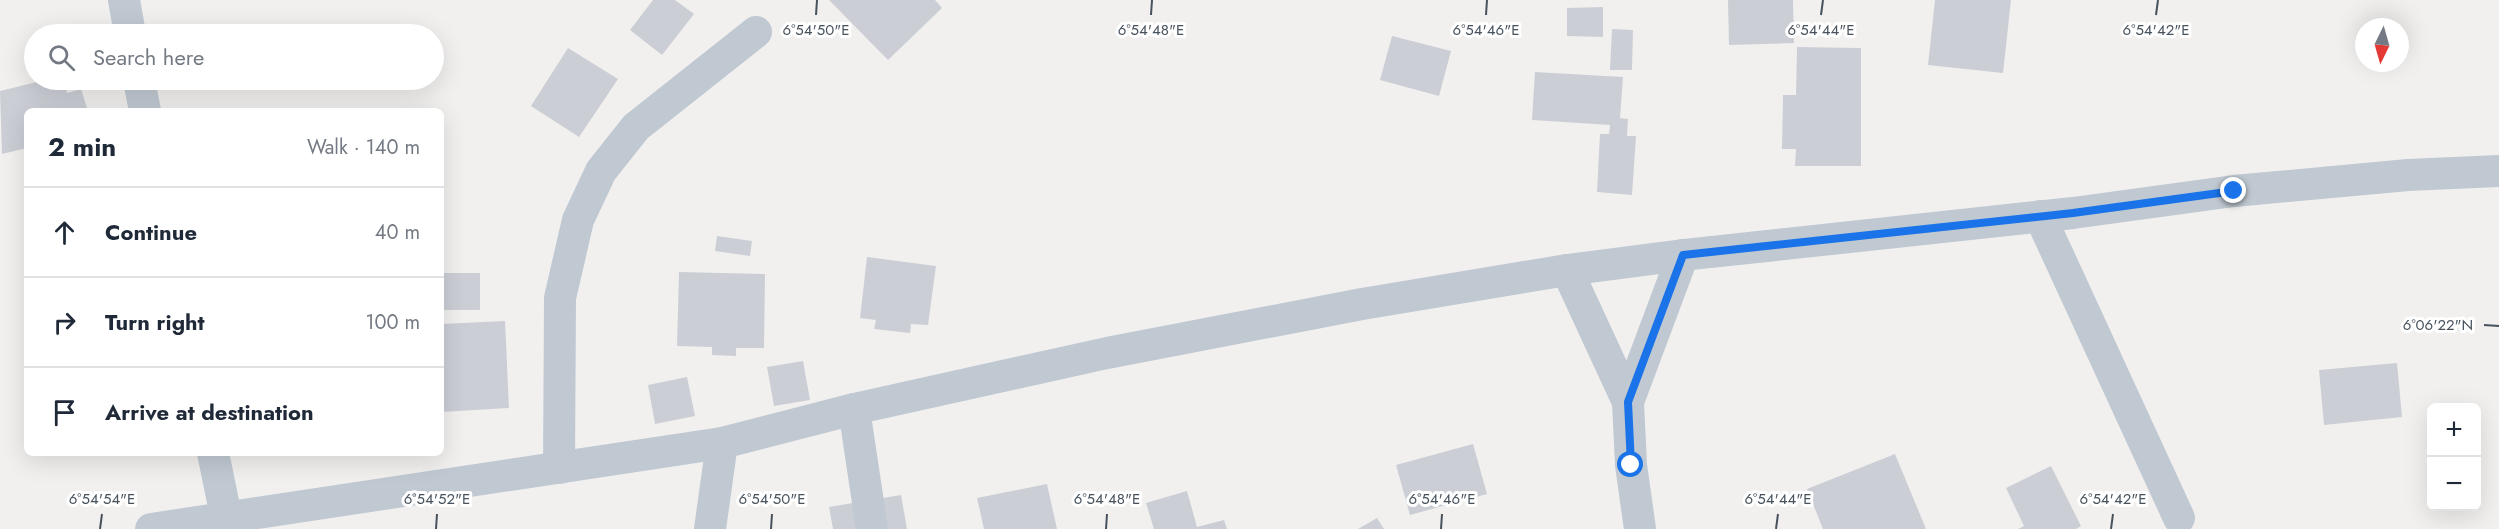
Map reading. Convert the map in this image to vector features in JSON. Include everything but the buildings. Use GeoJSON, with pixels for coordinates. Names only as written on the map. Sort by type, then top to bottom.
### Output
{"type":"FeatureCollection","features":[{"type":"Feature","properties":{"kind":"street"},"geometry":{"type":"LineString","coordinates":[[124,0],[128,24]]}},
{"type":"Feature","properties":{"kind":"street"},"geometry":{"type":"LineString","coordinates":[[559,468],[560,298],[578,220],[601,171],[636,127],[756,32]]}},
{"type":"Feature","properties":{"kind":"street"},"geometry":{"type":"LineString","coordinates":[[141,90],[144,108]]}},
{"type":"Feature","properties":{"kind":"street"},"geometry":{"type":"LineString","coordinates":[[151,529],[226,516],[722,444],[854,409],[1107,353],[1362,304],[1567,270],[2040,216],[2234,191],[2408,175],[2499,171]]}},
{"type":"Feature","properties":{"kind":"street"},"geometry":{"type":"LineString","coordinates":[[2040,216],[2178,519]]}},
{"type":"Feature","properties":{"kind":"street"},"geometry":{"type":"LineString","coordinates":[[1628,402],[1683,255]]}},
{"type":"Feature","properties":{"kind":"street"},"geometry":{"type":"LineString","coordinates":[[1567,270],[1628,402],[1631,465],[1640,529]]}},
{"type":"Feature","properties":{"kind":"street"},"geometry":{"type":"LineString","coordinates":[[854,409],[872,529]]}},
{"type":"Feature","properties":{"kind":"street"},"geometry":{"type":"LineString","coordinates":[[710,529],[722,444]]}},
{"type":"Feature","properties":{"kind":"street"},"geometry":{"type":"LineString","coordinates":[[214,456],[226,516]]}},
{"type":"Feature","properties":{"kind":"route"},"geometry":{"type":"LineString","coordinates":[[1631,465],[1628,402],[1683,255],[2073,213],[2234,191]]}}]}
